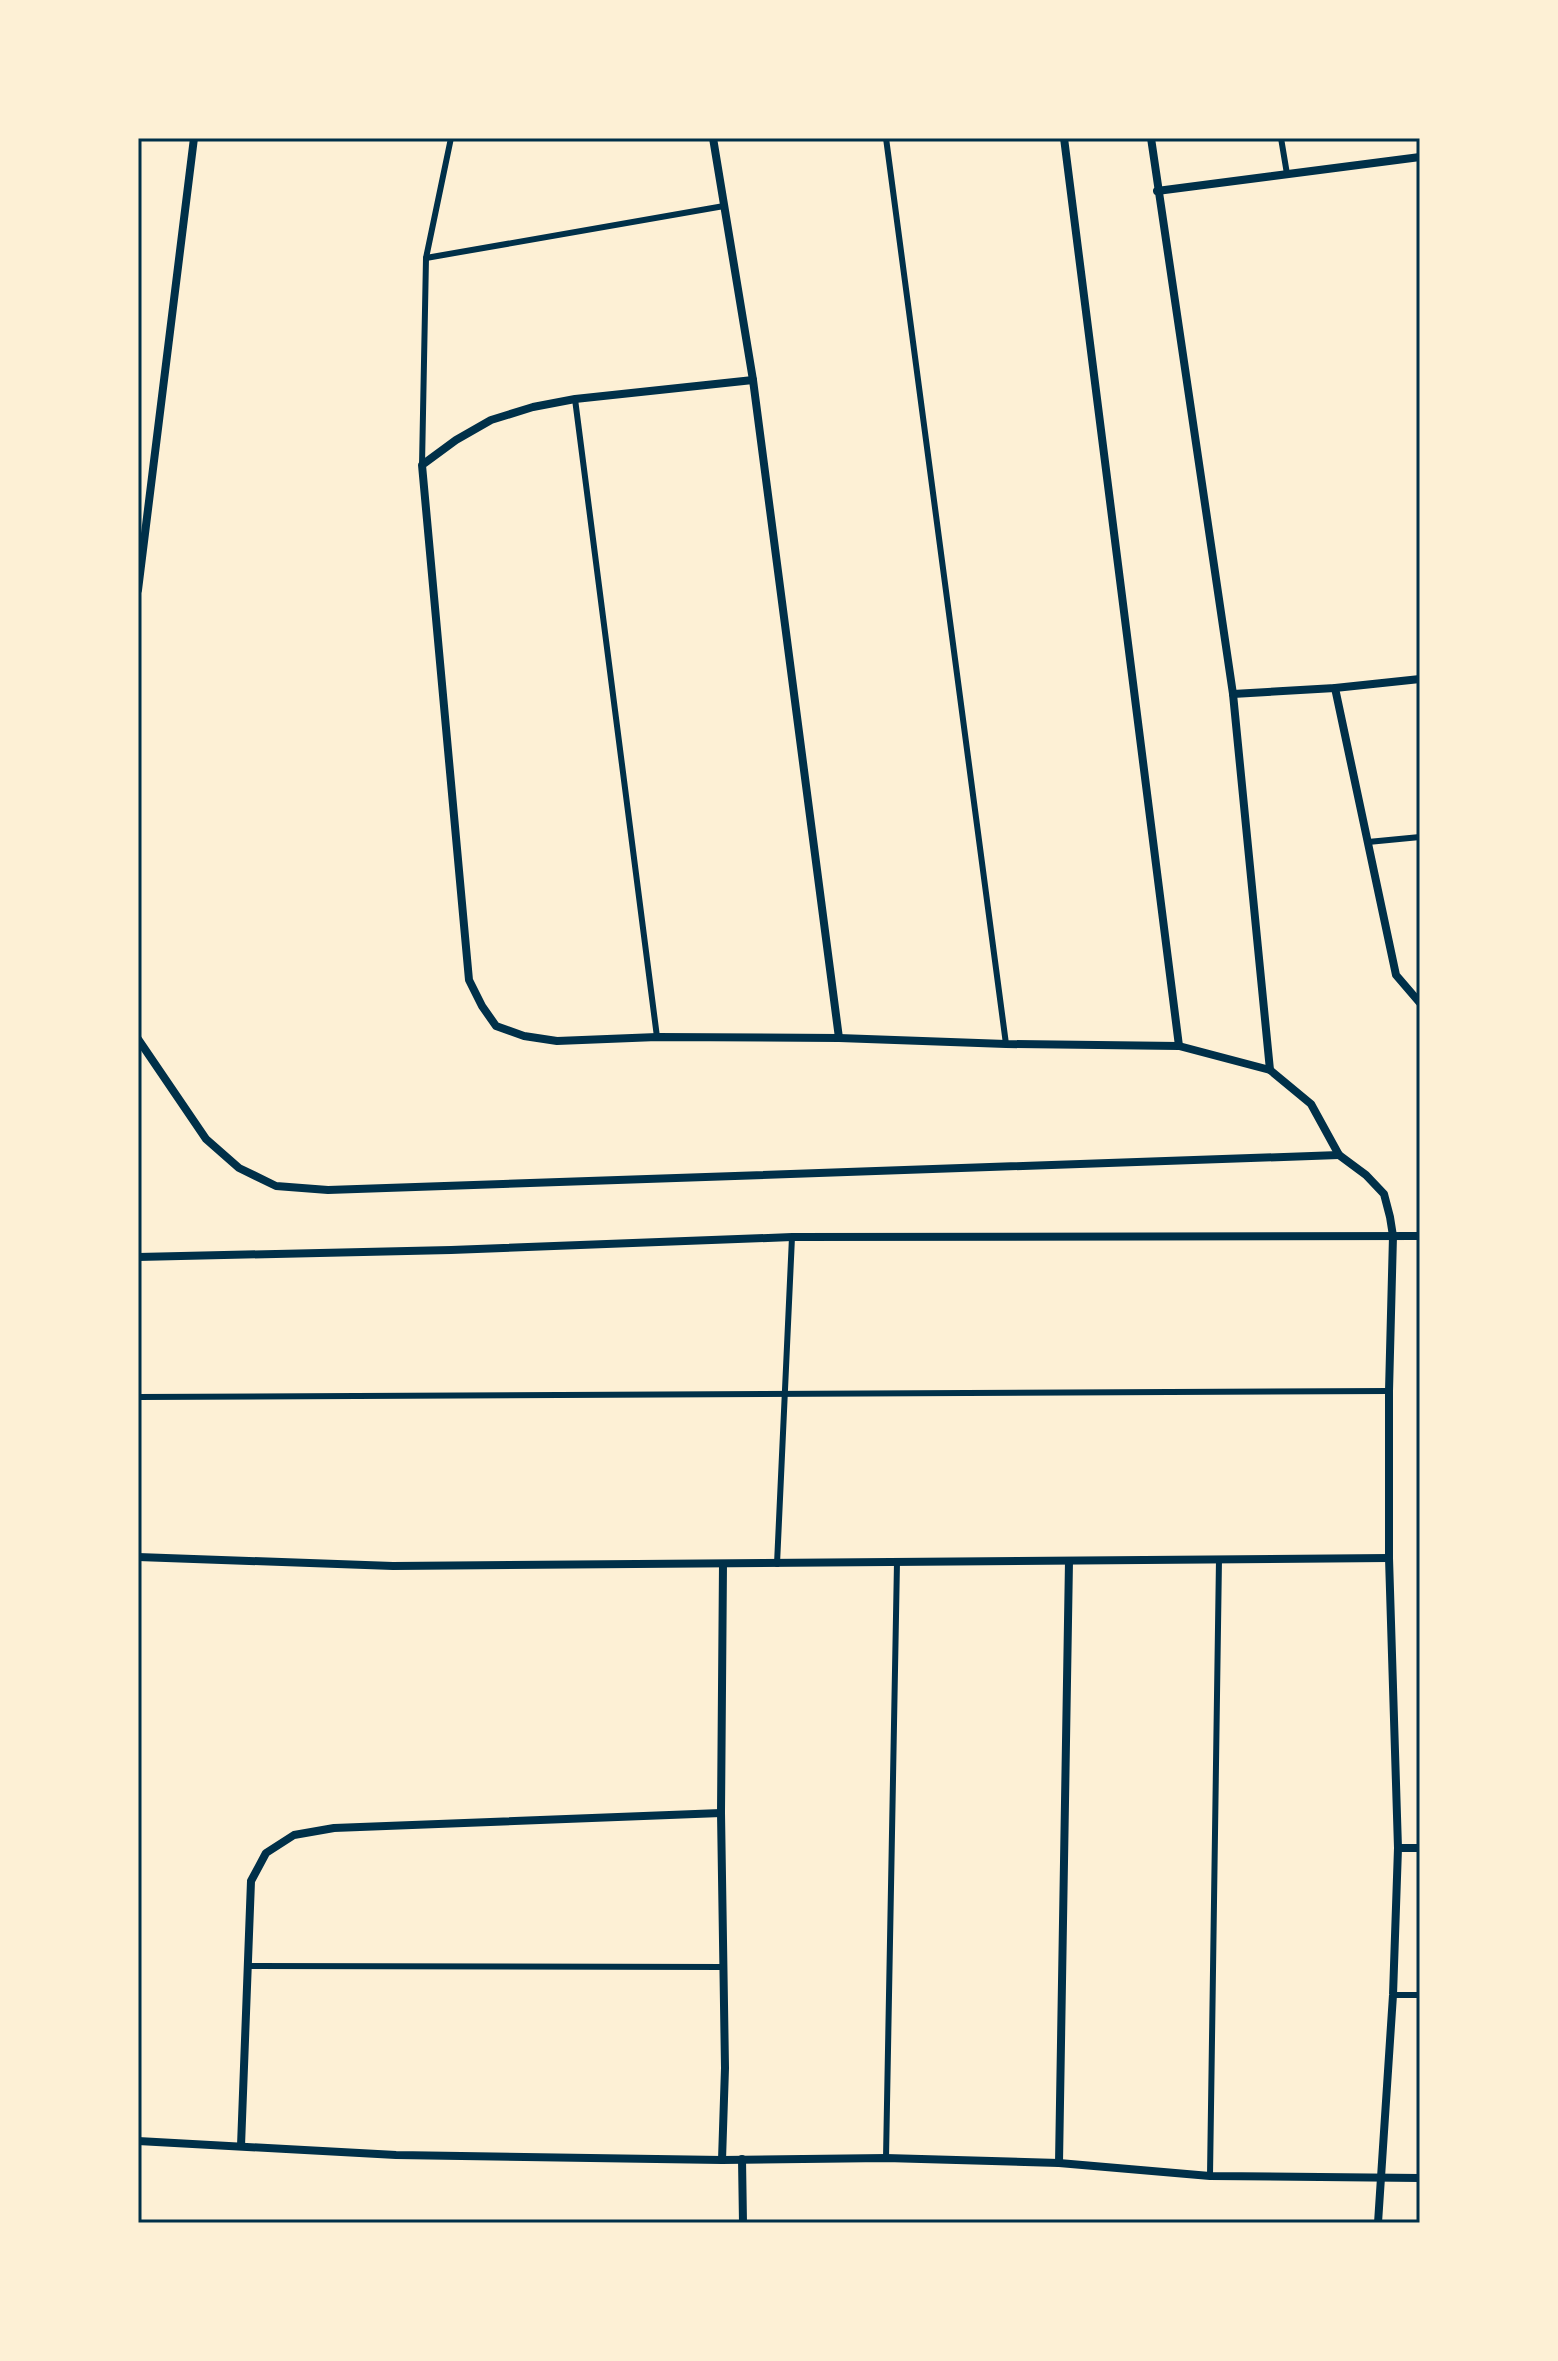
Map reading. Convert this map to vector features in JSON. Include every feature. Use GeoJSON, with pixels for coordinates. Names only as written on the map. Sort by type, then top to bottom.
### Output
{"type":"FeatureCollection","features":[{"type":"Feature","properties":{"kind":"street"},"geometry":{"type":"LineString","coordinates":[[138,590],[194,138]]}},
{"type":"Feature","properties":{"kind":"street"},"geometry":{"type":"LineString","coordinates":[[713,138],[753,380],[839,1038]]}},
{"type":"Feature","properties":{"kind":"street"},"geometry":{"type":"LineString","coordinates":[[1064,138],[1179,1046]]}},
{"type":"Feature","properties":{"kind":"street"},"geometry":{"type":"LineString","coordinates":[[1151,138],[1233,694],[1270,1070]]}},
{"type":"Feature","properties":{"kind":"street"},"geometry":{"type":"LineString","coordinates":[[1157,191],[1420,157]]}},
{"type":"Feature","properties":{"kind":"street"},"geometry":{"type":"LineString","coordinates":[[753,380],[575,399],[533,407],[491,420],[422,465],[469,980],[496,1026],[524,1036],[557,1041],[657,1037],[839,1038],[1179,1046],[1270,1070],[1311,1104],[1339,1155],[1366,1175],[1384,1194],[1393,1236],[1389,1558],[1398,1848],[1393,1995],[1378,2223]]}},
{"type":"Feature","properties":{"kind":"street"},"geometry":{"type":"LineString","coordinates":[[1233,694],[1420,679]]}},
{"type":"Feature","properties":{"kind":"street"},"geometry":{"type":"LineString","coordinates":[[1335,688],[1396,975],[1418,1002]]}},
{"type":"Feature","properties":{"kind":"street"},"geometry":{"type":"LineString","coordinates":[[138,1039],[206,1139],[239,1168],[276,1186],[328,1190],[1339,1155]]}},
{"type":"Feature","properties":{"kind":"street"},"geometry":{"type":"LineString","coordinates":[[138,1257],[451,1250],[792,1237],[1420,1236]]}},
{"type":"Feature","properties":{"kind":"street"},"geometry":{"type":"LineString","coordinates":[[138,1557],[393,1566],[1389,1558]]}},
{"type":"Feature","properties":{"kind":"street"},"geometry":{"type":"LineString","coordinates":[[1059,2163],[1069,1561]]}},
{"type":"Feature","properties":{"kind":"street"},"geometry":{"type":"LineString","coordinates":[[722,2160],[725,2068],[721,1813],[723,1564]]}},
{"type":"Feature","properties":{"kind":"street"},"geometry":{"type":"LineString","coordinates":[[241,2146],[251,1881],[266,1853],[294,1835],[334,1828],[721,1813]]}},
{"type":"Feature","properties":{"kind":"street"},"geometry":{"type":"LineString","coordinates":[[1398,1848],[1420,1848]]}},
{"type":"Feature","properties":{"kind":"street"},"geometry":{"type":"LineString","coordinates":[[138,2141],[396,2155],[722,2160],[886,2158],[1059,2163],[1210,2176],[1420,2178]]}},
{"type":"Feature","properties":{"kind":"street"},"geometry":{"type":"LineString","coordinates":[[742,2159],[743,2223]]}},
{"type":"Feature","properties":{"kind":"lane"},"geometry":{"type":"LineString","coordinates":[[422,465],[426,258],[451,138]]}},
{"type":"Feature","properties":{"kind":"lane"},"geometry":{"type":"LineString","coordinates":[[886,138],[1006,1044]]}},
{"type":"Feature","properties":{"kind":"lane"},"geometry":{"type":"LineString","coordinates":[[1281,138],[1287,174]]}},
{"type":"Feature","properties":{"kind":"lane"},"geometry":{"type":"LineString","coordinates":[[426,258],[724,206]]}},
{"type":"Feature","properties":{"kind":"lane"},"geometry":{"type":"LineString","coordinates":[[575,399],[657,1037]]}},
{"type":"Feature","properties":{"kind":"lane"},"geometry":{"type":"LineString","coordinates":[[1368,842],[1420,837]]}},
{"type":"Feature","properties":{"kind":"lane"},"geometry":{"type":"LineString","coordinates":[[777,1564],[792,1237]]}},
{"type":"Feature","properties":{"kind":"lane"},"geometry":{"type":"LineString","coordinates":[[138,1397],[1389,1391]]}},
{"type":"Feature","properties":{"kind":"lane"},"geometry":{"type":"LineString","coordinates":[[1210,2176],[1219,1559]]}},
{"type":"Feature","properties":{"kind":"lane"},"geometry":{"type":"LineString","coordinates":[[886,2158],[897,1562]]}},
{"type":"Feature","properties":{"kind":"lane"},"geometry":{"type":"LineString","coordinates":[[248,1966],[724,1967]]}},
{"type":"Feature","properties":{"kind":"lane"},"geometry":{"type":"LineString","coordinates":[[1393,1995],[1420,1995]]}}]}
